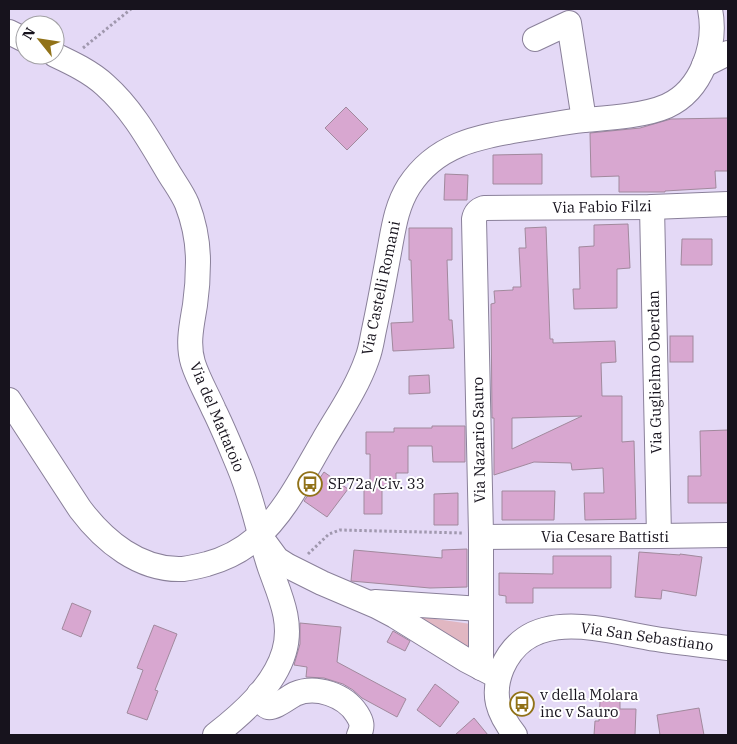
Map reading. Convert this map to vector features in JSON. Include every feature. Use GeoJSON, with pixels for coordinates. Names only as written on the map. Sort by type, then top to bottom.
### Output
{"type":"FeatureCollection","features":[{"type":"Feature","properties":{"kind":"street","name":"Via Castelli Romani"},"geometry":{"type":"LineString","coordinates":[[9,400],[86,517],[104,537],[118,548],[150,564],[165,568],[183,569],[218,561],[233,554],[260,534],[276,517],[352,392],[368,358],[379,310],[396,215],[403,196],[414,178],[430,162],[447,150],[458,144],[483,136],[584,120],[609,118],[667,106],[690,89],[704,65],[709,49],[711,31],[710,9]]}},
{"type":"Feature","properties":{"kind":"street"},"geometry":{"type":"LineString","coordinates":[[535,39],[568,24],[584,120]]}},
{"type":"Feature","properties":{"kind":"street"},"geometry":{"type":"LineString","coordinates":[[704,65],[728,54]]}},
{"type":"Feature","properties":{"kind":"street","name":"Via del Mattatoio"},"geometry":{"type":"LineString","coordinates":[[65,60],[103,83],[123,104],[146,134],[187,204],[196,238],[198,263],[196,298],[190,334],[192,358],[197,374],[240,468],[270,567],[285,608],[288,623],[285,649],[277,668],[259,694],[244,711],[215,735]]}},
{"type":"Feature","properties":{"kind":"street","name":"Via Fabio Filzi"},"geometry":{"type":"LineString","coordinates":[[477,212],[484,208],[652,207],[728,204]]}},
{"type":"Feature","properties":{"kind":"street","name":"Via Guglielmo Oberdan"},"geometry":{"type":"LineString","coordinates":[[652,207],[659,536]]}},
{"type":"Feature","properties":{"kind":"street","name":"Via Nazario Sauro"},"geometry":{"type":"LineString","coordinates":[[477,212],[474,219],[481,609],[490,672],[499,709],[514,735]]}},
{"type":"Feature","properties":{"kind":"street"},"geometry":{"type":"LineString","coordinates":[[260,534],[281,562],[328,586],[395,616],[490,672]]}},
{"type":"Feature","properties":{"kind":"street","name":"Via Cesare Battisti"},"geometry":{"type":"LineString","coordinates":[[481,535],[728,535]]}},
{"type":"Feature","properties":{"kind":"street"},"geometry":{"type":"LineString","coordinates":[[366,602],[481,609]]}},
{"type":"Feature","properties":{"kind":"street","name":"Via San Sebastiano"},"geometry":{"type":"LineString","coordinates":[[490,672],[506,661],[510,653],[522,640],[538,632],[557,627],[589,627],[656,639],[728,648]]}},
{"type":"Feature","properties":{"kind":"street"},"geometry":{"type":"LineString","coordinates":[[259,694],[265,706],[269,707],[296,694],[307,691],[318,691],[337,697],[350,705],[362,722],[359,735]]}},
{"type":"Feature","properties":{"kind":"path"},"geometry":{"type":"LineString","coordinates":[[65,55],[131,9]]}},
{"type":"Feature","properties":{"kind":"path"},"geometry":{"type":"LineString","coordinates":[[293,569],[329,534],[340,530],[481,535]]}},
{"type":"Feature","properties":{"kind":"shaded area"},"geometry":{"type":"Polygon","coordinates":[[[408,615],[471,624],[470,649],[408,615]]]}},
{"type":"Feature","properties":{"kind":"building"},"geometry":{"type":"Polygon","coordinates":[[[346,107],[368,129],[347,150],[325,128],[346,107]]]}},
{"type":"Feature","properties":{"kind":"building"},"geometry":{"type":"Polygon","coordinates":[[[728,118],[728,171],[715,171],[716,188],[665,192],[619,192],[619,176],[591,177],[590,133],[640,128],[671,119],[728,118]]]}},
{"type":"Feature","properties":{"kind":"building"},"geometry":{"type":"Polygon","coordinates":[[[542,154],[542,184],[493,184],[493,155],[542,154]]]}},
{"type":"Feature","properties":{"kind":"building"},"geometry":{"type":"Polygon","coordinates":[[[445,174],[468,175],[467,200],[444,200],[445,174]]]}},
{"type":"Feature","properties":{"kind":"building"},"geometry":{"type":"Polygon","coordinates":[[[628,224],[630,268],[617,269],[617,308],[574,309],[573,289],[580,289],[579,247],[594,246],[594,225],[628,224]]]}},
{"type":"Feature","properties":{"kind":"building"},"geometry":{"type":"Polygon","coordinates":[[[546,227],[550,339],[553,339],[553,343],[615,341],[616,362],[601,363],[602,396],[622,396],[622,442],[634,441],[636,519],[585,520],[584,493],[604,493],[603,468],[572,470],[571,463],[534,462],[494,475],[491,304],[495,303],[494,291],[513,290],[513,287],[521,287],[519,248],[526,248],[525,228],[546,227]],[[582,416],[512,418],[512,449],[582,416]]]}},
{"type":"Feature","properties":{"kind":"building"},"geometry":{"type":"Polygon","coordinates":[[[409,228],[452,228],[452,260],[447,260],[449,320],[452,320],[454,348],[393,351],[391,323],[413,322],[409,228]]]}},
{"type":"Feature","properties":{"kind":"building"},"geometry":{"type":"Polygon","coordinates":[[[682,239],[712,239],[712,265],[681,265],[682,239]]]}},
{"type":"Feature","properties":{"kind":"building"},"geometry":{"type":"Polygon","coordinates":[[[670,336],[693,336],[693,362],[670,362],[670,336]]]}},
{"type":"Feature","properties":{"kind":"building"},"geometry":{"type":"Polygon","coordinates":[[[429,375],[430,393],[409,394],[409,376],[429,375]]]}},
{"type":"Feature","properties":{"kind":"building"},"geometry":{"type":"Polygon","coordinates":[[[432,426],[465,426],[465,462],[433,462],[432,446],[408,446],[408,473],[396,473],[396,486],[382,486],[382,514],[364,514],[364,482],[370,482],[370,454],[366,454],[366,432],[394,432],[394,428],[432,428],[432,426]]]}},
{"type":"Feature","properties":{"kind":"building"},"geometry":{"type":"Polygon","coordinates":[[[728,430],[728,503],[688,503],[688,476],[701,476],[700,431],[728,430]]]}},
{"type":"Feature","properties":{"kind":"building"},"geometry":{"type":"Polygon","coordinates":[[[324,472],[348,489],[327,517],[304,501],[324,472]]]}},
{"type":"Feature","properties":{"kind":"building"},"geometry":{"type":"Polygon","coordinates":[[[502,491],[555,491],[554,520],[502,520],[502,491]]]}},
{"type":"Feature","properties":{"kind":"building"},"geometry":{"type":"Polygon","coordinates":[[[458,493],[458,525],[434,525],[434,494],[458,493]]]}},
{"type":"Feature","properties":{"kind":"building"},"geometry":{"type":"Polygon","coordinates":[[[467,549],[467,587],[430,588],[351,581],[354,550],[442,558],[442,550],[467,549]]]}},
{"type":"Feature","properties":{"kind":"building"},"geometry":{"type":"Polygon","coordinates":[[[639,552],[702,557],[696,596],[662,590],[661,599],[635,597],[639,552]]]}},
{"type":"Feature","properties":{"kind":"building"},"geometry":{"type":"Polygon","coordinates":[[[553,556],[611,556],[611,588],[533,588],[533,603],[506,603],[506,596],[499,595],[499,573],[553,574],[553,556]]]}},
{"type":"Feature","properties":{"kind":"building"},"geometry":{"type":"Polygon","coordinates":[[[72,603],[91,611],[81,637],[62,629],[72,603]]]}},
{"type":"Feature","properties":{"kind":"building"},"geometry":{"type":"Polygon","coordinates":[[[300,623],[341,627],[337,662],[406,699],[397,717],[362,698],[343,684],[324,678],[306,677],[307,667],[294,665],[300,644],[300,623]]]}},
{"type":"Feature","properties":{"kind":"building"},"geometry":{"type":"Polygon","coordinates":[[[154,625],[177,634],[155,690],[158,691],[147,720],[127,713],[143,670],[137,668],[154,625]]]}},
{"type":"Feature","properties":{"kind":"building"},"geometry":{"type":"Polygon","coordinates":[[[393,631],[410,641],[405,651],[387,642],[393,631]]]}},
{"type":"Feature","properties":{"kind":"building"},"geometry":{"type":"Polygon","coordinates":[[[435,684],[459,702],[440,727],[417,710],[435,684]]]}},
{"type":"Feature","properties":{"kind":"building"},"geometry":{"type":"Polygon","coordinates":[[[600,701],[620,701],[620,709],[636,709],[635,735],[594,735],[595,721],[599,721],[600,701]]]}},
{"type":"Feature","properties":{"kind":"building"},"geometry":{"type":"Polygon","coordinates":[[[699,708],[704,735],[660,735],[657,715],[699,708]]]}},
{"type":"Feature","properties":{"kind":"building"},"geometry":{"type":"Polygon","coordinates":[[[474,718],[488,735],[455,735],[474,718]]]}},
{"type":"Feature","properties":{"kind":"place","name":"SP72a/Civ. 33"},"geometry":{"type":"Point","coordinates":[310,484]}},
{"type":"Feature","properties":{"kind":"place","name":"v della Molara inc v Sauro"},"geometry":{"type":"Point","coordinates":[522,704]}}]}
